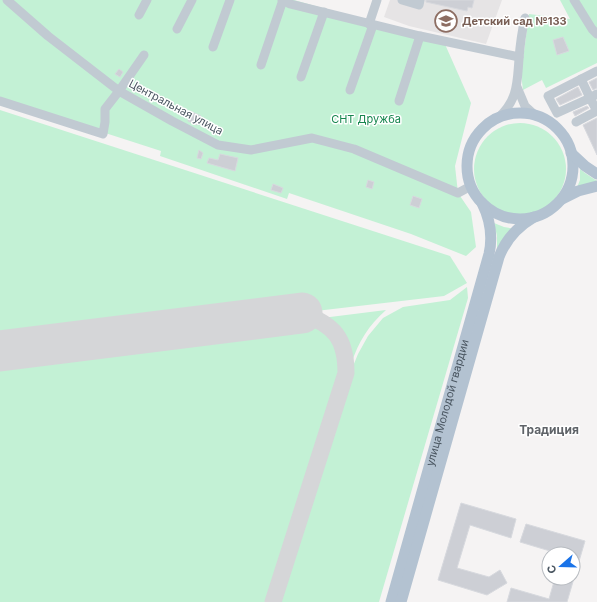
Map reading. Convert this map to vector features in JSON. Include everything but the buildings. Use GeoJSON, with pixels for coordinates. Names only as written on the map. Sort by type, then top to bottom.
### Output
{"type":"FeatureCollection","features":[{"type":"Feature","properties":{"kind":"main road"},"geometry":{"type":"LineString","coordinates":[[561,200],[568,189],[572,176],[573,163],[566,141],[558,130],[548,122],[536,116],[516,114],[497,119],[481,130],[471,147],[467,167],[471,186],[482,203],[495,213],[507,218],[534,218],[551,209],[561,200],[578,191],[597,186]]}},
{"type":"Feature","properties":{"kind":"main road"},"geometry":{"type":"LineString","coordinates":[[571,153],[585,166],[597,174]]}},
{"type":"Feature","properties":{"kind":"main road","name":"улица Молодой гвардии"},"geometry":{"type":"LineString","coordinates":[[391,602],[489,254],[492,238],[488,219],[482,203]]}},
{"type":"Feature","properties":{"kind":"main road","name":"улица Молодой гвардии"},"geometry":{"type":"LineString","coordinates":[[401,602],[499,257],[504,245],[513,233],[534,218]]}},
{"type":"Feature","properties":{"kind":"street","name":"Центральная улица"},"geometry":{"type":"LineString","coordinates":[[7,0],[48,36],[119,91],[218,145],[251,150],[312,138],[354,149],[458,193],[471,186]]}},
{"type":"Feature","properties":{"kind":"street"},"geometry":{"type":"LineString","coordinates":[[139,14],[148,0]]}},
{"type":"Feature","properties":{"kind":"street"},"geometry":{"type":"LineString","coordinates":[[177,29],[192,0]]}},
{"type":"Feature","properties":{"kind":"street"},"geometry":{"type":"LineString","coordinates":[[213,47],[230,0]]}},
{"type":"Feature","properties":{"kind":"street"},"geometry":{"type":"LineString","coordinates":[[261,64],[282,0],[290,4],[420,36],[519,57]]}},
{"type":"Feature","properties":{"kind":"street"},"geometry":{"type":"LineString","coordinates":[[350,90],[377,0]]}},
{"type":"Feature","properties":{"kind":"street"},"geometry":{"type":"LineString","coordinates":[[402,0],[419,5],[420,0]]}},
{"type":"Feature","properties":{"kind":"street"},"geometry":{"type":"LineString","coordinates":[[574,0],[592,29],[597,34]]}},
{"type":"Feature","properties":{"kind":"street"},"geometry":{"type":"LineString","coordinates":[[301,77],[324,12]]}},
{"type":"Feature","properties":{"kind":"street"},"geometry":{"type":"LineString","coordinates":[[497,119],[509,107],[517,88],[519,57],[525,18]]}},
{"type":"Feature","properties":{"kind":"street"},"geometry":{"type":"LineString","coordinates":[[399,101],[420,36]]}},
{"type":"Feature","properties":{"kind":"street"},"geometry":{"type":"LineString","coordinates":[[0,101],[103,134],[105,109],[144,55]]}},
{"type":"Feature","properties":{"kind":"street"},"geometry":{"type":"LineString","coordinates":[[593,96],[557,113],[548,96],[597,71]]}},
{"type":"Feature","properties":{"kind":"street"},"geometry":{"type":"LineString","coordinates":[[576,122],[595,116],[597,111],[593,96],[581,79]]}},
{"type":"Feature","properties":{"kind":"street"},"geometry":{"type":"LineString","coordinates":[[517,88],[525,106],[536,116]]}},
{"type":"Feature","properties":{"kind":"shaded area","name":"Детский сад №133"},"geometry":{"type":"Polygon","coordinates":[[[390,0],[502,0],[486,44],[409,26],[384,17],[390,0]]]}},
{"type":"Feature","properties":{"kind":"green space","name":"СНТ Дружба"},"geometry":{"type":"Polygon","coordinates":[[[0,0],[294,0],[444,42],[471,103],[455,166],[458,193],[471,212],[476,247],[466,256],[411,234],[289,193],[287,199],[160,156],[161,151],[0,99],[0,0]]]}},
{"type":"Feature","properties":{"kind":"green space"},"geometry":{"type":"Polygon","coordinates":[[[560,0],[597,0],[597,63],[546,88],[542,80],[523,90],[521,74],[529,14],[570,19],[560,0]]]}},
{"type":"Feature","properties":{"kind":"green space"},"geometry":{"type":"Polygon","coordinates":[[[0,110],[450,256],[467,283],[444,296],[0,348],[0,110]]]}},
{"type":"Feature","properties":{"kind":"green space"},"geometry":{"type":"Polygon","coordinates":[[[520,123],[537,127],[552,137],[562,152],[566,169],[562,186],[552,201],[537,211],[520,215],[503,211],[488,201],[478,186],[474,169],[478,152],[488,137],[503,127],[520,123]]]}},
{"type":"Feature","properties":{"kind":"green space"},"geometry":{"type":"Polygon","coordinates":[[[580,169],[597,181],[597,185],[576,190],[580,180],[580,169]]]}},
{"type":"Feature","properties":{"kind":"green space"},"geometry":{"type":"Polygon","coordinates":[[[494,223],[515,229],[497,250],[497,236],[494,223]]]}},
{"type":"Feature","properties":{"kind":"green space"},"geometry":{"type":"Polygon","coordinates":[[[467,287],[468,298],[379,602],[280,602],[349,376],[358,354],[368,336],[383,318],[403,307],[450,300],[467,287]]]}},
{"type":"Feature","properties":{"kind":"green space"},"geometry":{"type":"Polygon","coordinates":[[[386,310],[365,334],[357,348],[351,364],[348,348],[343,336],[335,327],[322,318],[386,310]]]}},
{"type":"Feature","properties":{"kind":"green space"},"geometry":{"type":"Polygon","coordinates":[[[306,320],[322,325],[334,334],[341,348],[344,364],[267,602],[0,602],[0,357],[306,320]]]}},
{"type":"Feature","properties":{"kind":"taxiway"},"geometry":{"type":"LineString","coordinates":[[273,602],[346,373],[344,351],[336,334],[322,323],[302,313]]}},
{"type":"Feature","properties":{"kind":"runway"},"geometry":{"type":"LineString","coordinates":[[0,351],[302,313]]}},
{"type":"Feature","properties":{"kind":"place","name":"Детский сад №133"},"geometry":{"type":"Point","coordinates":[446,21]}},
{"type":"Feature","properties":{"kind":"district","name":"Традиция"},"geometry":{"type":"Point","coordinates":[549,430]}}]}
